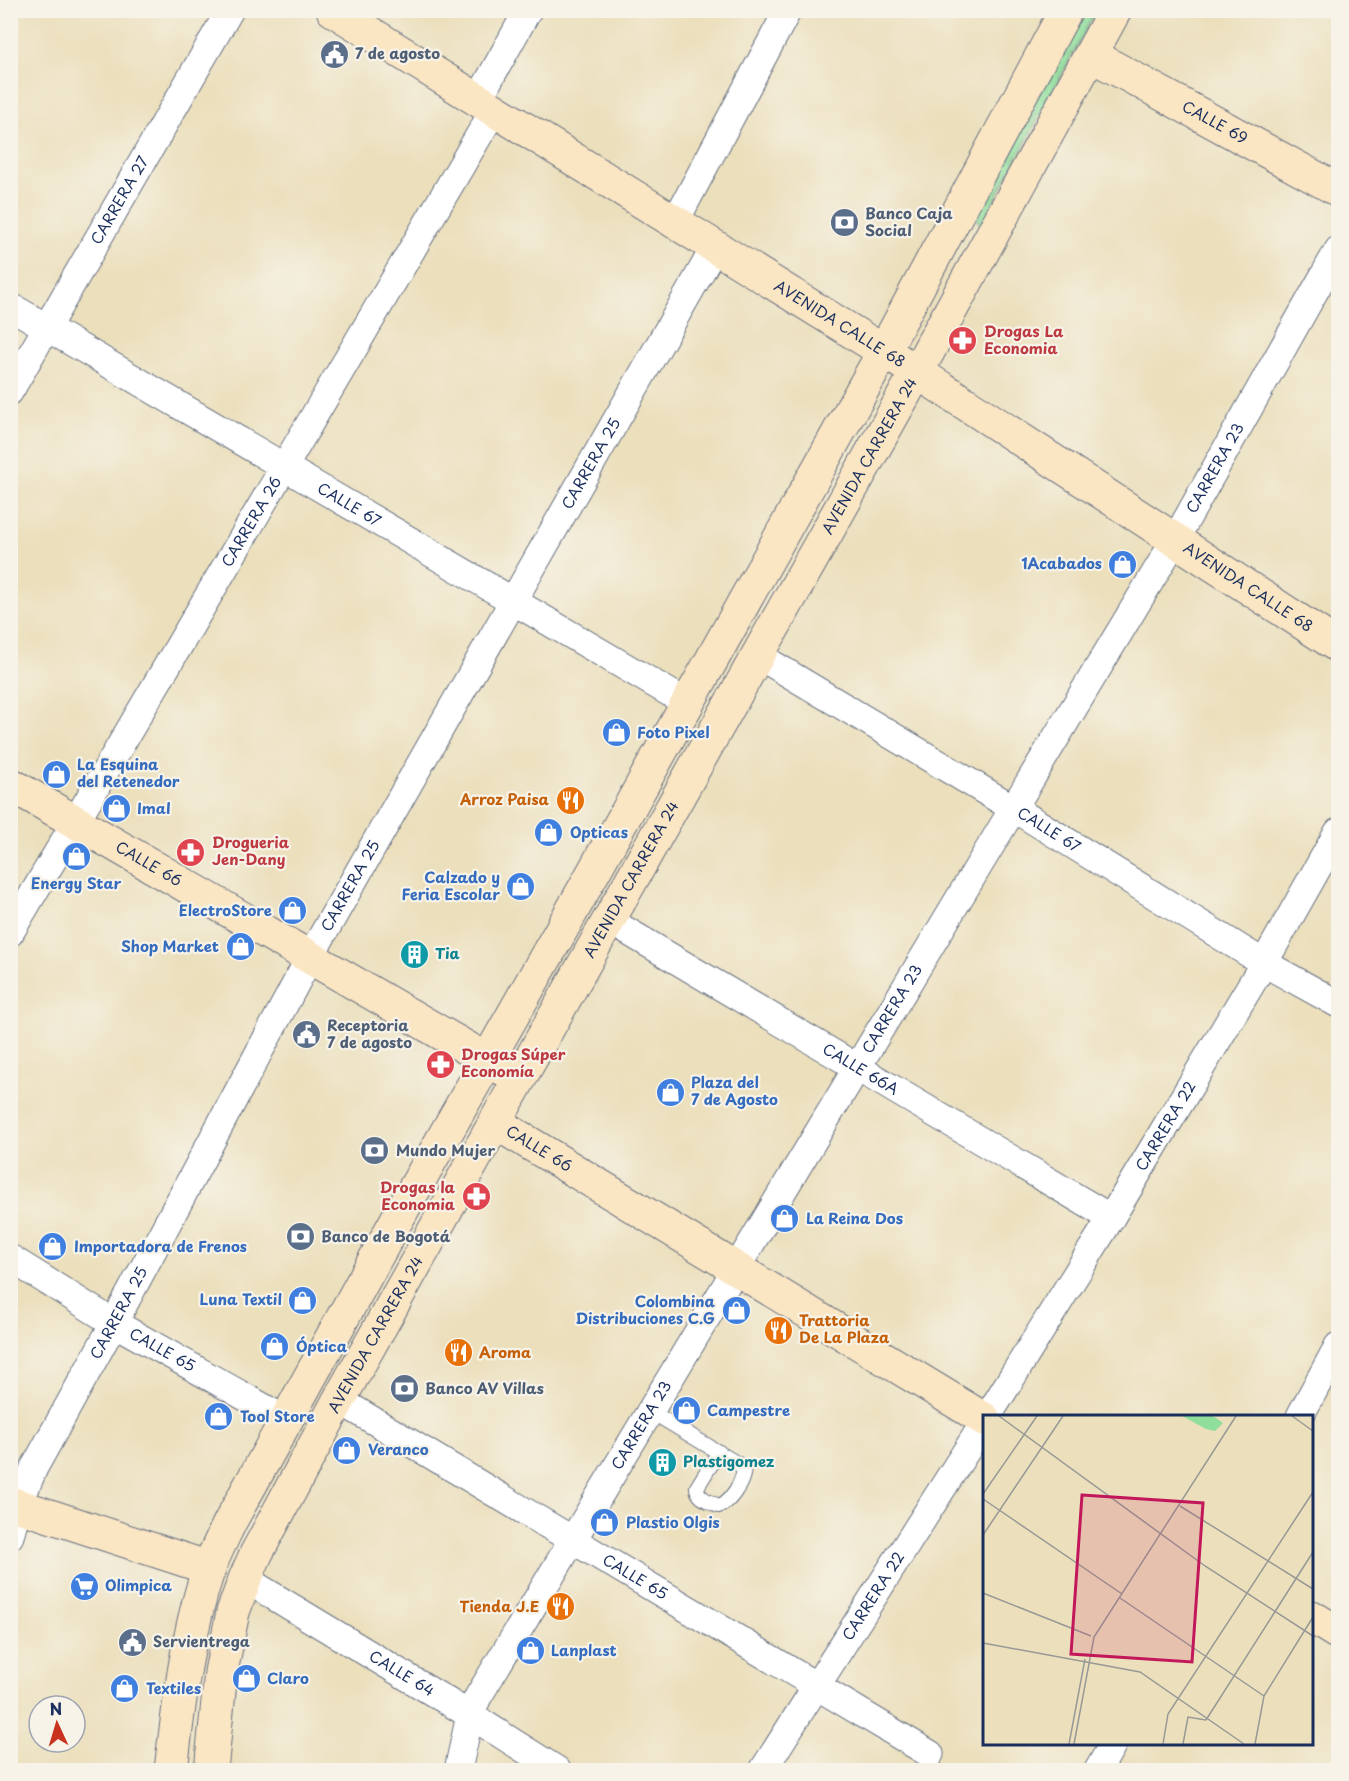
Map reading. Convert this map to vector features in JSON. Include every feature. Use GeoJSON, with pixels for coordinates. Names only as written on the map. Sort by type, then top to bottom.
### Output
{"type":"FeatureCollection","features":[{"type":"Feature","properties":{"kind":"main road","name":"AVENIDA CALLE 68"},"geometry":{"type":"LineString","coordinates":[[333,10],[884,351],[1338,646]]}},
{"type":"Feature","properties":{"kind":"main road"},"geometry":{"type":"LineString","coordinates":[[171,1770],[189,1648],[209,1568],[230,1522],[884,351],[1066,10]]}},
{"type":"Feature","properties":{"kind":"main road","name":"AVENIDA CARRERA 24"},"geometry":{"type":"LineString","coordinates":[[211,1770],[226,1642],[233,1612],[245,1579],[272,1524],[339,1400],[759,656],[1115,10]]}},
{"type":"Feature","properties":{"kind":"main road","name":"CALLE 69"},"geometry":{"type":"LineString","coordinates":[[1091,55],[1338,190]]}},
{"type":"Feature","properties":{"kind":"main road","name":"CALLE 66"},"geometry":{"type":"LineString","coordinates":[[10,784],[487,1059],[496,1123],[983,1417]]}},
{"type":"Feature","properties":{"kind":"main road"},"geometry":{"type":"LineString","coordinates":[[487,1059],[521,1079]]}},
{"type":"Feature","properties":{"kind":"main road"},"geometry":{"type":"LineString","coordinates":[[13,1515],[209,1568]]}},
{"type":"Feature","properties":{"kind":"main road"},"geometry":{"type":"LineString","coordinates":[[1313,1618],[1338,1633]]}},
{"type":"Feature","properties":{"kind":"street","name":"CARRERA 27"},"geometry":{"type":"LineString","coordinates":[[10,391],[230,10]]}},
{"type":"Feature","properties":{"kind":"street","name":"CARRERA 26"},"geometry":{"type":"LineString","coordinates":[[10,933],[285,466],[486,105],[528,10]]}},
{"type":"Feature","properties":{"kind":"street"},"geometry":{"type":"LineString","coordinates":[[675,222],[788,10]]}},
{"type":"Feature","properties":{"kind":"street","name":"CARRERA 25"},"geometry":{"type":"LineString","coordinates":[[13,1515],[34,1468],[310,957],[715,247]]}},
{"type":"Feature","properties":{"kind":"street","name":"CARRERA 23"},"geometry":{"type":"LineString","coordinates":[[458,1770],[459,1755],[470,1715],[478,1697],[1175,540],[1338,250]]}},
{"type":"Feature","properties":{"kind":"street","name":"CALLE 67"},"geometry":{"type":"LineString","coordinates":[[10,306],[687,703]]}},
{"type":"Feature","properties":{"kind":"street","name":"CALLE 67"},"geometry":{"type":"LineString","coordinates":[[759,656],[1013,808],[1264,963],[1338,1004]]}},
{"type":"Feature","properties":{"kind":"street","name":"CARRERA 22"},"geometry":{"type":"LineString","coordinates":[[988,1415],[1111,1218],[1264,963],[1338,832]]}},
{"type":"Feature","properties":{"kind":"street","name":"CALLE 66A"},"geometry":{"type":"LineString","coordinates":[[610,921],[1111,1218]]}},
{"type":"Feature","properties":{"kind":"street","name":"CALLE 65"},"geometry":{"type":"LineString","coordinates":[[10,1258],[114,1323],[286,1420]]}},
{"type":"Feature","properties":{"kind":"street"},"geometry":{"type":"LineString","coordinates":[[1301,1415],[1338,1346]]}},
{"type":"Feature","properties":{"kind":"street","name":"CALLE 65"},"geometry":{"type":"LineString","coordinates":[[339,1400],[930,1754]]}},
{"type":"Feature","properties":{"kind":"street","name":"CARRERA 22"},"geometry":{"type":"LineString","coordinates":[[763,1770],[983,1424]]}},
{"type":"Feature","properties":{"kind":"street","name":"CALLE 64"},"geometry":{"type":"LineString","coordinates":[[245,1579],[557,1770]]}},
{"type":"Feature","properties":{"kind":"street"},"geometry":{"type":"LineString","coordinates":[[1098,1770],[1112,1745]]}},
{"type":"Feature","properties":{"kind":"lane"},"geometry":{"type":"LineString","coordinates":[[650,1412],[719,1452]]}},
{"type":"Feature","properties":{"kind":"green space"},"geometry":{"type":"Polygon","coordinates":[[[1080,11],[1096,11],[982,224],[970,216],[1080,11]]]}},
{"type":"Feature","properties":{"kind":"place","name":"7 de agosto"},"geometry":{"type":"Point","coordinates":[334,54]}},
{"type":"Feature","properties":{"kind":"place","name":"Banco Caja Social"},"geometry":{"type":"Point","coordinates":[844,223]}},
{"type":"Feature","properties":{"kind":"place","name":"Drogas La Economia"},"geometry":{"type":"Point","coordinates":[963,341]}},
{"type":"Feature","properties":{"kind":"place","name":"1Acabados"},"geometry":{"type":"Point","coordinates":[1123,564]}},
{"type":"Feature","properties":{"kind":"place","name":"Foto Pixel"},"geometry":{"type":"Point","coordinates":[616,733]}},
{"type":"Feature","properties":{"kind":"place","name":"La Esquina del Retenedor"},"geometry":{"type":"Point","coordinates":[56,774]}},
{"type":"Feature","properties":{"kind":"place","name":"Arroz Paisa"},"geometry":{"type":"Point","coordinates":[570,800]}},
{"type":"Feature","properties":{"kind":"place","name":"Imal"},"geometry":{"type":"Point","coordinates":[116,809]}},
{"type":"Feature","properties":{"kind":"place","name":"Opticas"},"geometry":{"type":"Point","coordinates":[549,833]}},
{"type":"Feature","properties":{"kind":"place","name":"Drogueria Jen-Dany"},"geometry":{"type":"Point","coordinates":[191,852]}},
{"type":"Feature","properties":{"kind":"place","name":"Energy Star"},"geometry":{"type":"Point","coordinates":[76,857]}},
{"type":"Feature","properties":{"kind":"place","name":"Calzado y Feria Escolar"},"geometry":{"type":"Point","coordinates":[521,887]}},
{"type":"Feature","properties":{"kind":"place","name":"ElectroStore"},"geometry":{"type":"Point","coordinates":[293,911]}},
{"type":"Feature","properties":{"kind":"place","name":"Shop Market"},"geometry":{"type":"Point","coordinates":[240,947]}},
{"type":"Feature","properties":{"kind":"place","name":"Tia"},"geometry":{"type":"Point","coordinates":[414,954]}},
{"type":"Feature","properties":{"kind":"place","name":"Receptoria 7 de agosto"},"geometry":{"type":"Point","coordinates":[306,1035]}},
{"type":"Feature","properties":{"kind":"place","name":"Drogas Súper Economía"},"geometry":{"type":"Point","coordinates":[440,1064]}},
{"type":"Feature","properties":{"kind":"place","name":"Plaza del 7 de Agosto"},"geometry":{"type":"Point","coordinates":[670,1092]}},
{"type":"Feature","properties":{"kind":"place","name":"Mundo Mujer"},"geometry":{"type":"Point","coordinates":[375,1151]}},
{"type":"Feature","properties":{"kind":"place","name":"Drogas la Economia"},"geometry":{"type":"Point","coordinates":[476,1197]}},
{"type":"Feature","properties":{"kind":"place","name":"La Reina Dos"},"geometry":{"type":"Point","coordinates":[785,1219]}},
{"type":"Feature","properties":{"kind":"place","name":"Banco de Bogotá"},"geometry":{"type":"Point","coordinates":[300,1237]}},
{"type":"Feature","properties":{"kind":"place","name":"Importadora de Frenos"},"geometry":{"type":"Point","coordinates":[53,1247]}},
{"type":"Feature","properties":{"kind":"place","name":"Luna Textil"},"geometry":{"type":"Point","coordinates":[303,1300]}},
{"type":"Feature","properties":{"kind":"place","name":"Colombina Distribuciones C.G"},"geometry":{"type":"Point","coordinates":[736,1311]}},
{"type":"Feature","properties":{"kind":"place","name":"Trattoria De La Plaza"},"geometry":{"type":"Point","coordinates":[778,1330]}},
{"type":"Feature","properties":{"kind":"place","name":"Óptica"},"geometry":{"type":"Point","coordinates":[275,1347]}},
{"type":"Feature","properties":{"kind":"place","name":"Aroma"},"geometry":{"type":"Point","coordinates":[458,1353]}},
{"type":"Feature","properties":{"kind":"place","name":"Banco AV Villas"},"geometry":{"type":"Point","coordinates":[404,1389]}},
{"type":"Feature","properties":{"kind":"place","name":"Campestre"},"geometry":{"type":"Point","coordinates":[686,1411]}},
{"type":"Feature","properties":{"kind":"place","name":"Tool Store"},"geometry":{"type":"Point","coordinates":[219,1417]}},
{"type":"Feature","properties":{"kind":"place","name":"Veranco"},"geometry":{"type":"Point","coordinates":[347,1450]}},
{"type":"Feature","properties":{"kind":"place","name":"Plastigomez"},"geometry":{"type":"Point","coordinates":[662,1462]}},
{"type":"Feature","properties":{"kind":"place","name":"Plastio Olgis"},"geometry":{"type":"Point","coordinates":[605,1523]}},
{"type":"Feature","properties":{"kind":"place","name":"Olimpica"},"geometry":{"type":"Point","coordinates":[84,1586]}},
{"type":"Feature","properties":{"kind":"place","name":"Tienda J.E"},"geometry":{"type":"Point","coordinates":[560,1607]}},
{"type":"Feature","properties":{"kind":"place","name":"Servientrega"},"geometry":{"type":"Point","coordinates":[132,1642]}},
{"type":"Feature","properties":{"kind":"place","name":"Lanplast"},"geometry":{"type":"Point","coordinates":[530,1651]}},
{"type":"Feature","properties":{"kind":"place","name":"Claro"},"geometry":{"type":"Point","coordinates":[246,1679]}},
{"type":"Feature","properties":{"kind":"place","name":"Textiles"},"geometry":{"type":"Point","coordinates":[125,1689]}}]}
